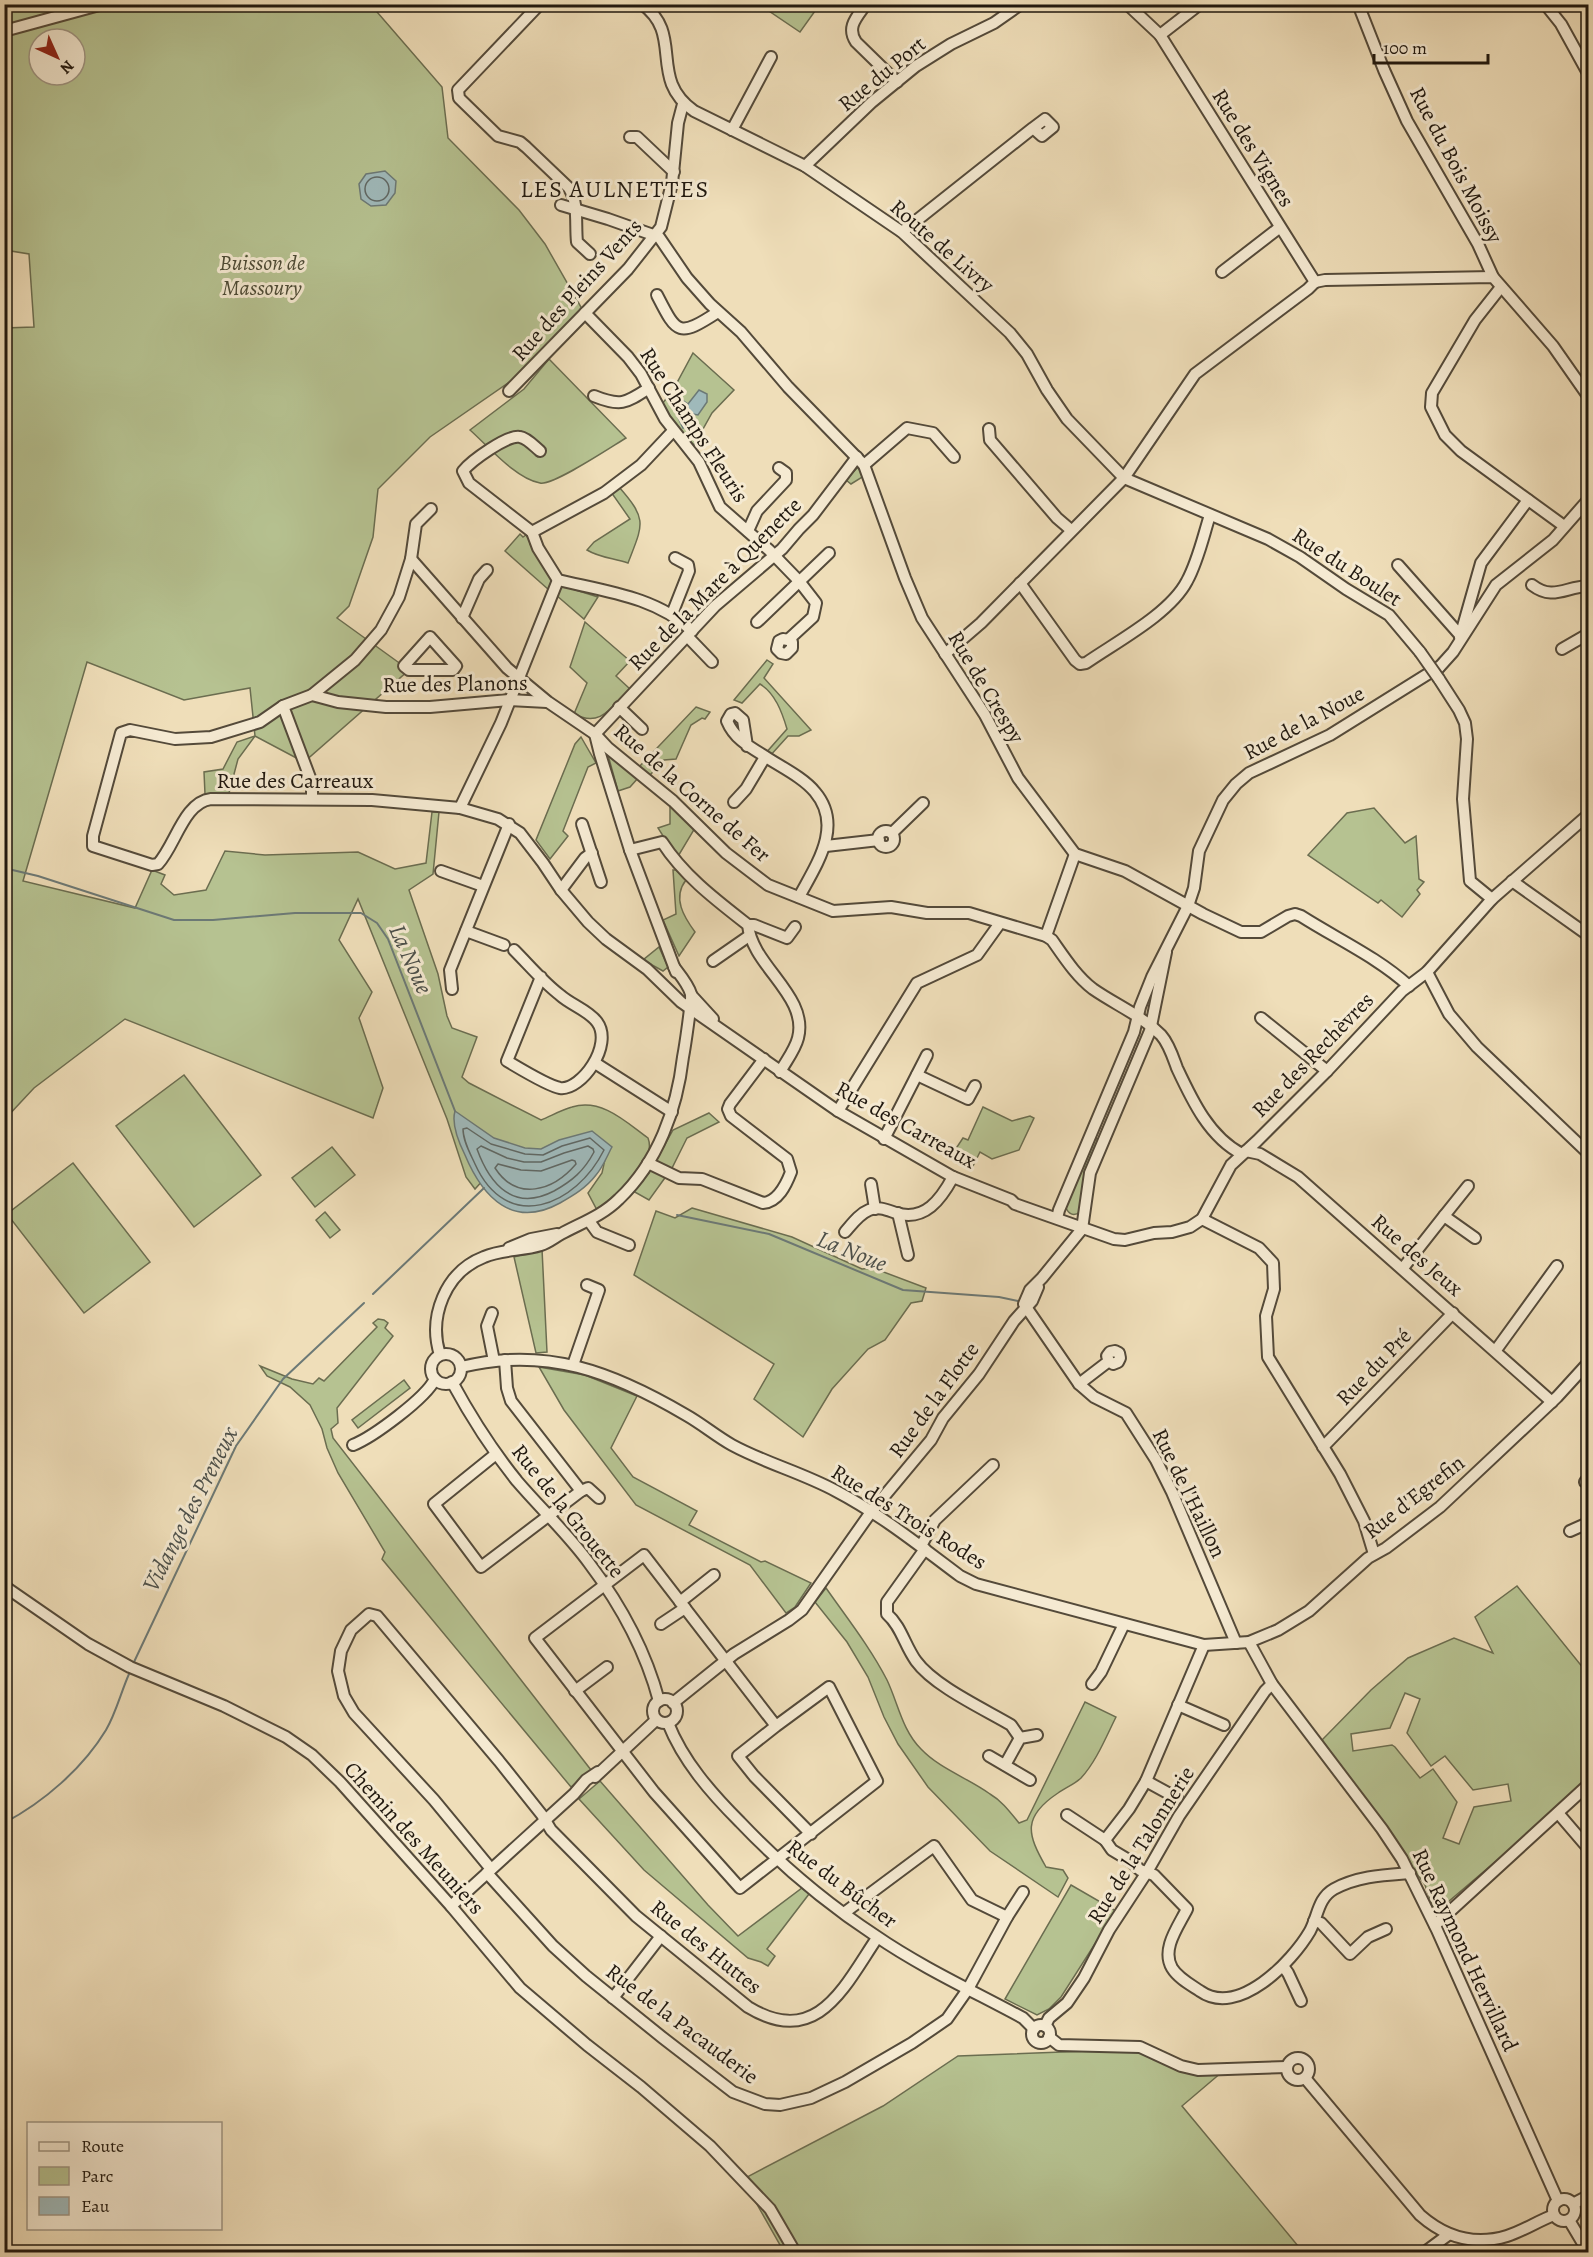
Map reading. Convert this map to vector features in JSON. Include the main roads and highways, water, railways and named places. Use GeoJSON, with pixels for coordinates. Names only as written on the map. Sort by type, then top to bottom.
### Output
{"type":"FeatureCollection","features":[{"type":"Feature","properties":{"kind":"water"},"geometry":{"type":"Polygon","coordinates":[[[385,171],[396,181],[395,193],[386,205],[371,206],[361,199],[359,184],[366,174],[385,171]]]}},
{"type":"Feature","properties":{"kind":"water"},"geometry":{"type":"Polygon","coordinates":[[[699,390],[707,394],[707,402],[698,415],[687,413],[690,426],[683,428],[675,411],[673,399],[678,397],[688,404],[699,390]]]}},
{"type":"Feature","properties":{"kind":"water"},"geometry":{"type":"Polygon","coordinates":[[[455,1111],[494,1138],[525,1148],[541,1149],[559,1140],[592,1131],[612,1147],[598,1172],[575,1194],[543,1210],[528,1213],[514,1211],[491,1196],[472,1170],[456,1134],[455,1111]]]}},
{"type":"Feature","properties":{"kind":"waterway","name":"La Noue"},"geometry":{"type":"LineString","coordinates":[[4,868],[38,876],[174,920],[213,920],[295,913],[361,913],[377,923],[388,939],[455,1111]]}},
{"type":"Feature","properties":{"kind":"waterway","name":"Vidange des Preneux"},"geometry":{"type":"LineString","coordinates":[[373,1294],[484,1188]]}},
{"type":"Feature","properties":{"kind":"waterway","name":"La Noue"},"geometry":{"type":"LineString","coordinates":[[677,1215],[769,1234],[903,1290],[999,1297],[1018,1301]]}},
{"type":"Feature","properties":{"kind":"waterway","name":"Vidange des Preneux"},"geometry":{"type":"LineString","coordinates":[[134,1662],[236,1446],[283,1379],[364,1303]]}},
{"type":"Feature","properties":{"kind":"waterway","name":"Vidange des Preneux"},"geometry":{"type":"LineString","coordinates":[[4,1823],[48,1794],[86,1758],[110,1723],[129,1674]]}},
{"type":"Feature","properties":{"kind":"district","name":"LES AULNETTES"},"geometry":{"type":"Point","coordinates":[615,189]}},
{"type":"Feature","properties":{"kind":"park label","name":"Buisson de Massoury"},"geometry":{"type":"Point","coordinates":[262,276]}}]}
